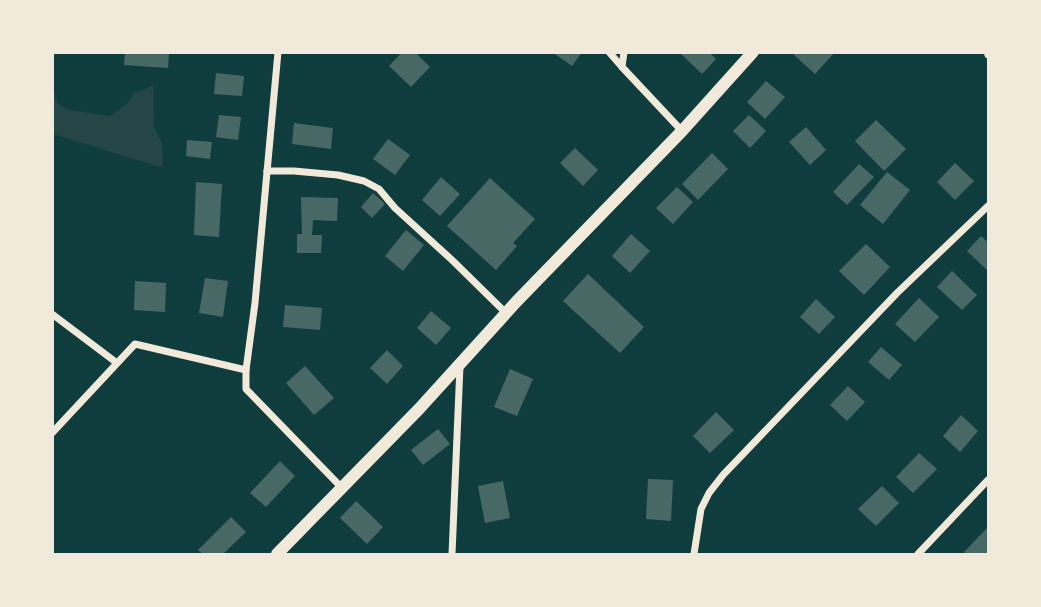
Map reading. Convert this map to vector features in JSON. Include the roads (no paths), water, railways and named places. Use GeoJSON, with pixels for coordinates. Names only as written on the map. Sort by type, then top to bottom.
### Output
{"type":"FeatureCollection","features":[{"type":"Feature","properties":{"kind":"main road"},"geometry":{"type":"LineString","coordinates":[[277,555],[682,131],[753,52]]}},
{"type":"Feature","properties":{"kind":"street"},"geometry":{"type":"LineString","coordinates":[[278,52],[246,389],[342,488]]}},
{"type":"Feature","properties":{"kind":"street"},"geometry":{"type":"LineString","coordinates":[[609,52],[682,131]]}},
{"type":"Feature","properties":{"kind":"street"},"geometry":{"type":"LineString","coordinates":[[622,67],[624,52]]}},
{"type":"Feature","properties":{"kind":"street"},"geometry":{"type":"LineString","coordinates":[[267,171],[338,175],[363,181],[379,189],[395,208],[506,313]]}},
{"type":"Feature","properties":{"kind":"street"},"geometry":{"type":"LineString","coordinates":[[694,555],[701,509],[723,475],[897,293],[989,205]]}},
{"type":"Feature","properties":{"kind":"street"},"geometry":{"type":"LineString","coordinates":[[52,314],[117,363]]}},
{"type":"Feature","properties":{"kind":"street"},"geometry":{"type":"LineString","coordinates":[[52,433],[135,344],[246,370]]}},
{"type":"Feature","properties":{"kind":"street"},"geometry":{"type":"LineString","coordinates":[[453,555],[460,365]]}},
{"type":"Feature","properties":{"kind":"street"},"geometry":{"type":"LineString","coordinates":[[918,555],[989,480]]}}]}
